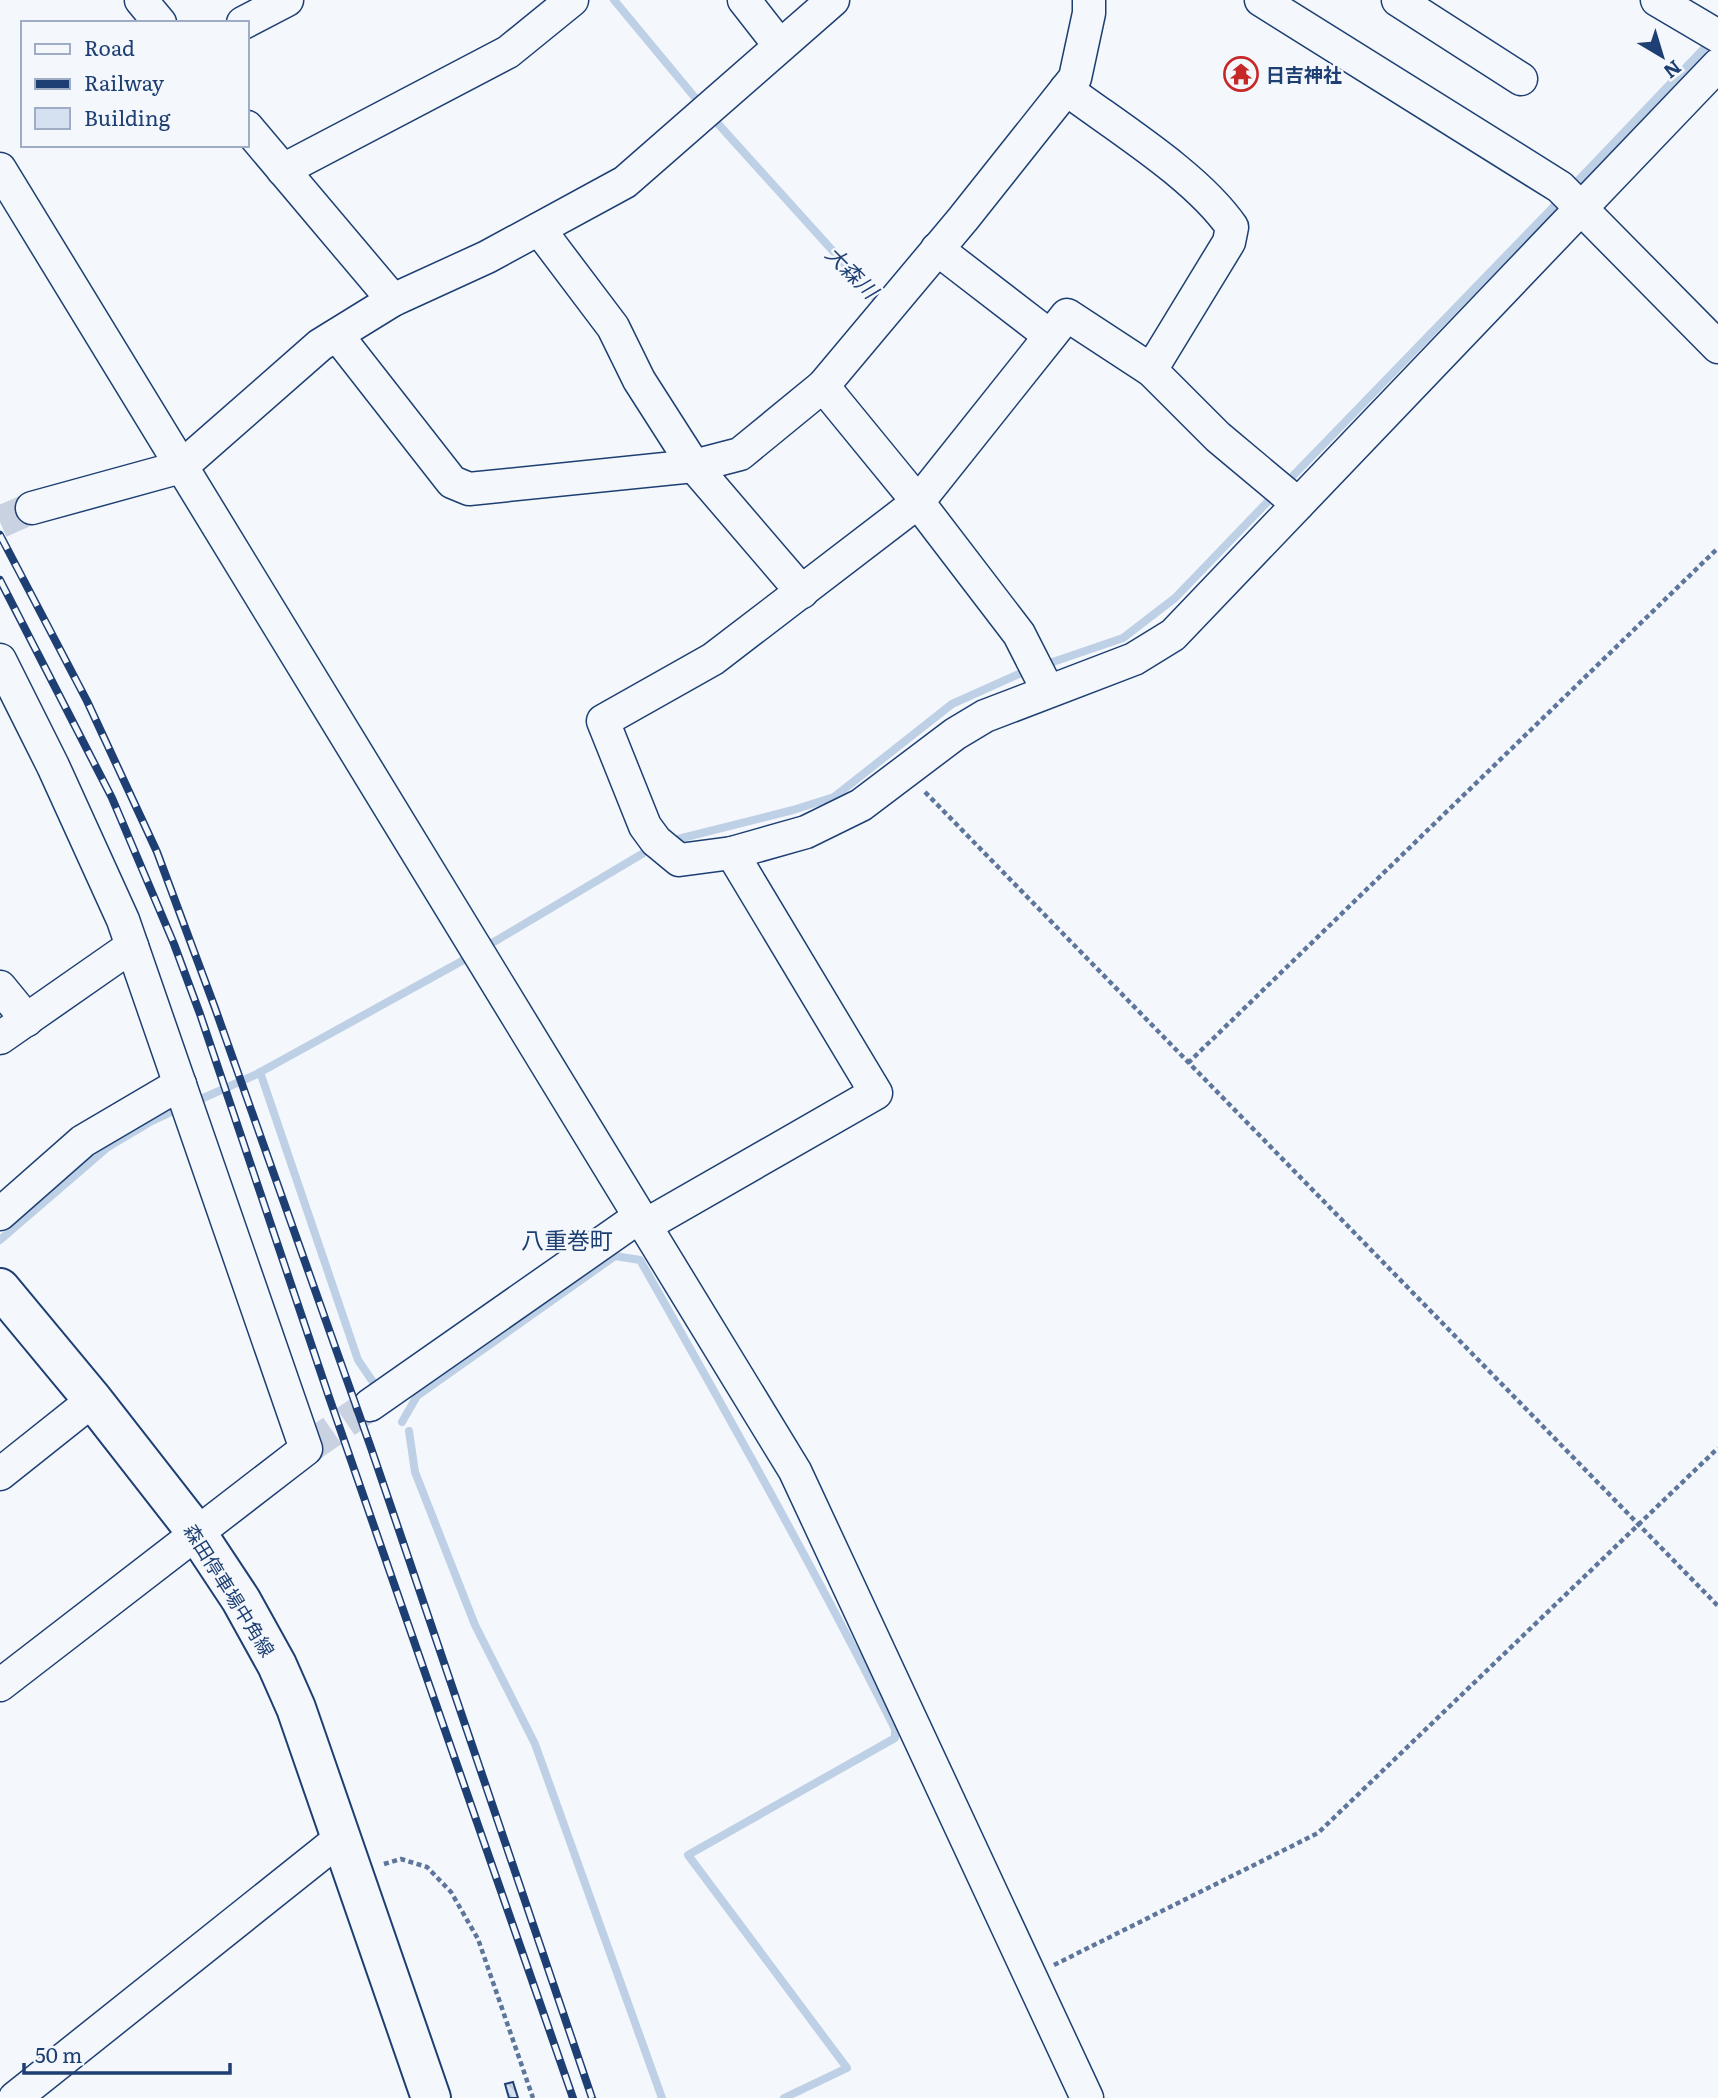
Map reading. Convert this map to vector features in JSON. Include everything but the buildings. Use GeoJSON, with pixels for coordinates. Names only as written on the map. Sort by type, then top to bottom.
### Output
{"type":"FeatureCollection","features":[{"type":"Feature","properties":{"kind":"main road","name":"森田停車場中角線"},"geometry":{"type":"LineString","coordinates":[[0,1287],[196,1532],[241,1600],[277,1664],[296,1709],[431,2098]]}},
{"type":"Feature","properties":{"kind":"street"},"geometry":{"type":"LineString","coordinates":[[141,0],[158,21]]}},
{"type":"Feature","properties":{"kind":"street"},"geometry":{"type":"LineString","coordinates":[[247,21],[286,0]]}},
{"type":"Feature","properties":{"kind":"street"},"geometry":{"type":"LineString","coordinates":[[283,170],[508,52],[572,0]]}},
{"type":"Feature","properties":{"kind":"street"},"geometry":{"type":"LineString","coordinates":[[744,0],[780,46]]}},
{"type":"Feature","properties":{"kind":"street"},"geometry":{"type":"LineString","coordinates":[[32,508],[181,467],[320,345],[393,300],[487,257],[625,182],[833,0]]}},
{"type":"Feature","properties":{"kind":"street"},"geometry":{"type":"LineString","coordinates":[[337,335],[452,482],[469,489],[694,466],[740,454],[823,386],[1075,78],[1089,13],[1089,0]]}},
{"type":"Feature","properties":{"kind":"street"},"geometry":{"type":"LineString","coordinates":[[1261,0],[1572,198],[1718,347]]}},
{"type":"Feature","properties":{"kind":"street"},"geometry":{"type":"LineString","coordinates":[[1398,0],[1521,79]]}},
{"type":"Feature","properties":{"kind":"street"},"geometry":{"type":"LineString","coordinates":[[1657,0],[1713,32]]}},
{"type":"Feature","properties":{"kind":"street"},"geometry":{"type":"LineString","coordinates":[[1286,494],[1218,437],[1151,370],[1066,315],[918,502],[713,659],[603,722],[645,826],[662,847],[679,860],[732,853],[806,832],[861,805],[955,734],[1041,677],[1134,659],[1173,635],[1286,494],[1572,198],[1718,65]]}},
{"type":"Feature","properties":{"kind":"street"},"geometry":{"type":"LineString","coordinates":[[1066,89],[1175,169],[1221,211],[1232,227],[1228,242],[1151,370]]}},
{"type":"Feature","properties":{"kind":"street"},"geometry":{"type":"LineString","coordinates":[[248,128],[393,300]]}},
{"type":"Feature","properties":{"kind":"street"},"geometry":{"type":"LineString","coordinates":[[0,169],[795,1471],[1087,2098]]}},
{"type":"Feature","properties":{"kind":"street"},"geometry":{"type":"LineString","coordinates":[[539,229],[612,327],[639,380],[694,466],[802,592]]}},
{"type":"Feature","properties":{"kind":"street"},"geometry":{"type":"LineString","coordinates":[[937,249],[1050,336]]}},
{"type":"Feature","properties":{"kind":"street"},"geometry":{"type":"LineString","coordinates":[[823,386],[918,502],[1019,634],[1041,677]]}},
{"type":"Feature","properties":{"kind":"street"},"geometry":{"type":"LineString","coordinates":[[0,660],[53,766],[123,920],[306,1449],[0,1685]]}},
{"type":"Feature","properties":{"kind":"street"},"geometry":{"type":"LineString","coordinates":[[370,1405],[642,1222],[876,1093],[732,853]]}},
{"type":"Feature","properties":{"kind":"street"},"geometry":{"type":"LineString","coordinates":[[0,1038],[132,946]]}},
{"type":"Feature","properties":{"kind":"street"},"geometry":{"type":"LineString","coordinates":[[0,987],[27,1020]]}},
{"type":"Feature","properties":{"kind":"street"},"geometry":{"type":"LineString","coordinates":[[0,1214],[82,1141],[180,1084]]}},
{"type":"Feature","properties":{"kind":"street"},"geometry":{"type":"LineString","coordinates":[[0,1474],[93,1400]]}},
{"type":"Feature","properties":{"kind":"street"},"geometry":{"type":"LineString","coordinates":[[15,2098],[341,1838]]}},
{"type":"Feature","properties":{"kind":"path"},"geometry":{"type":"LineString","coordinates":[[1188,1063],[1718,548]]}},
{"type":"Feature","properties":{"kind":"path"},"geometry":{"type":"LineString","coordinates":[[905,772],[1718,1606]]}},
{"type":"Feature","properties":{"kind":"path"},"geometry":{"type":"LineString","coordinates":[[1031,1976],[1318,1833],[1718,1448]]}},
{"type":"Feature","properties":{"kind":"path"},"geometry":{"type":"LineString","coordinates":[[354,1876],[401,1859],[428,1867],[451,1892],[478,1939],[533,2098]]}},
{"type":"Feature","properties":{"kind":"waterway","name":"大森川"},"geometry":{"type":"LineString","coordinates":[[614,0],[702,106]]}},
{"type":"Feature","properties":{"kind":"waterway"},"geometry":{"type":"LineString","coordinates":[[1570,189],[1713,39]]}},
{"type":"Feature","properties":{"kind":"waterway","name":"大森川"},"geometry":{"type":"LineString","coordinates":[[711,116],[879,302],[882,298]]}},
{"type":"Feature","properties":{"kind":"waterway"},"geometry":{"type":"LineString","coordinates":[[1285,484],[1561,199]]}},
{"type":"Feature","properties":{"kind":"waterway"},"geometry":{"type":"LineString","coordinates":[[1044,665],[1123,638],[1175,598],[1276,493]]}},
{"type":"Feature","properties":{"kind":"waterway"},"geometry":{"type":"LineString","coordinates":[[670,841],[834,797],[952,704],[1028,670]]}},
{"type":"Feature","properties":{"kind":"waterway"},"geometry":{"type":"LineString","coordinates":[[482,949],[652,848]]}},
{"type":"Feature","properties":{"kind":"waterway"},"geometry":{"type":"LineString","coordinates":[[192,1103],[255,1075],[471,956]]}},
{"type":"Feature","properties":{"kind":"waterway"},"geometry":{"type":"LineString","coordinates":[[260,1072],[358,1360],[373,1382]]}},
{"type":"Feature","properties":{"kind":"waterway"},"geometry":{"type":"LineString","coordinates":[[0,1240],[108,1147],[180,1108]]}},
{"type":"Feature","properties":{"kind":"waterway"},"geometry":{"type":"LineString","coordinates":[[402,1422],[417,1396],[615,1256],[640,1260],[802,1552],[895,1729],[895,1738],[688,1855],[847,2068],[784,2098]]}},
{"type":"Feature","properties":{"kind":"waterway"},"geometry":{"type":"LineString","coordinates":[[409,1431],[415,1472],[475,1625],[535,1744],[662,2098]]}},
{"type":"Feature","properties":{"kind":"tunnel"},"geometry":{"type":"LineString","coordinates":[[0,522],[32,508]]}},
{"type":"Feature","properties":{"kind":"tunnel"},"geometry":{"type":"LineString","coordinates":[[306,1449],[370,1405]]}},
{"type":"Feature","properties":{"kind":"railway"},"geometry":{"type":"LineString","coordinates":[[0,535],[87,701],[157,852],[371,1448],[592,2098]]}},
{"type":"Feature","properties":{"kind":"railway"},"geometry":{"type":"LineString","coordinates":[[0,580],[112,798],[174,944],[573,2098]]}},
{"type":"Feature","properties":{"kind":"place","name":"日吉神社"},"geometry":{"type":"Point","coordinates":[1241,74]}},
{"type":"Feature","properties":{"kind":"district","name":"八重巻町"},"geometry":{"type":"Point","coordinates":[567,1239]}}]}
